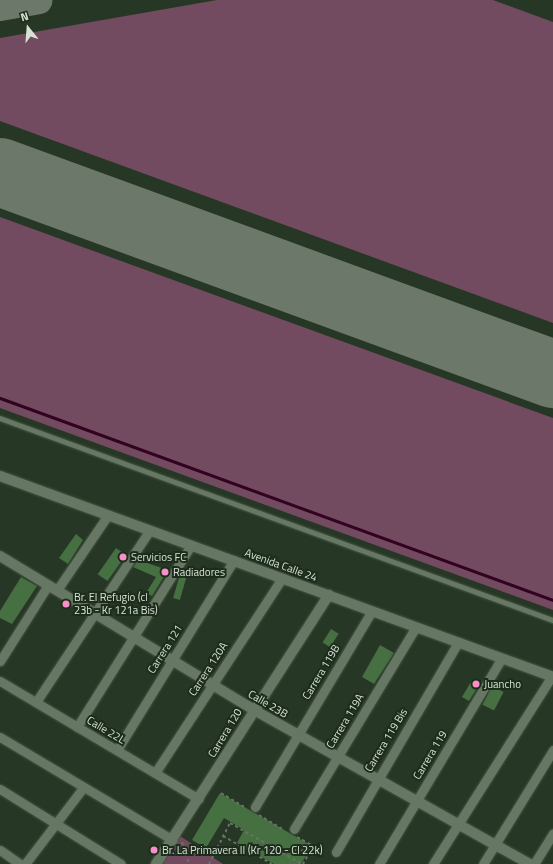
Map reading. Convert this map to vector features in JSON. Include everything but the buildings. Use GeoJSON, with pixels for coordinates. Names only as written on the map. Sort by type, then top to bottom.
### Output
{"type":"FeatureCollection","features":[{"type":"Feature","properties":{"kind":"street","name":"Avenida Calle 24"},"geometry":{"type":"LineString","coordinates":[[0,476],[552,676]]}},
{"type":"Feature","properties":{"kind":"street"},"geometry":{"type":"LineString","coordinates":[[57,590],[108,515]]}},
{"type":"Feature","properties":{"kind":"street"},"geometry":{"type":"LineString","coordinates":[[36,702],[150,530]]}},
{"type":"Feature","properties":{"kind":"street"},"geometry":{"type":"LineString","coordinates":[[77,727],[191,545]]}},
{"type":"Feature","properties":{"kind":"street","name":"Calle 23B"},"geometry":{"type":"LineString","coordinates":[[1,559],[57,590],[254,710],[529,864]]}},
{"type":"Feature","properties":{"kind":"street","name":"Carrera 121"},"geometry":{"type":"LineString","coordinates":[[117,750],[234,560]]}},
{"type":"Feature","properties":{"kind":"street","name":"Carrera 120A"},"geometry":{"type":"LineString","coordinates":[[155,773],[282,578]]}},
{"type":"Feature","properties":{"kind":"street"},"geometry":{"type":"LineString","coordinates":[[0,661],[48,585]]}},
{"type":"Feature","properties":{"kind":"street","name":"Carrera 120"},"geometry":{"type":"LineString","coordinates":[[156,864],[176,836],[254,710],[328,595]]}},
{"type":"Feature","properties":{"kind":"street","name":"Carrera 119B"},"geometry":{"type":"LineString","coordinates":[[256,807],[372,611]]}},
{"type":"Feature","properties":{"kind":"street","name":"Carrera 119A"},"geometry":{"type":"LineString","coordinates":[[291,832],[416,627]]}},
{"type":"Feature","properties":{"kind":"street","name":"Carrera 119 Bis"},"geometry":{"type":"LineString","coordinates":[[336,852],[377,779],[458,642]]}},
{"type":"Feature","properties":{"kind":"street","name":"Carrera 119"},"geometry":{"type":"LineString","coordinates":[[379,864],[502,658]]}},
{"type":"Feature","properties":{"kind":"street"},"geometry":{"type":"LineString","coordinates":[[433,864],[552,676]]}},
{"type":"Feature","properties":{"kind":"street","name":"Calle 22L"},"geometry":{"type":"LineString","coordinates":[[0,681],[199,799]]}},
{"type":"Feature","properties":{"kind":"street"},"geometry":{"type":"LineString","coordinates":[[0,737],[83,788],[176,836]]}},
{"type":"Feature","properties":{"kind":"street"},"geometry":{"type":"LineString","coordinates":[[483,864],[553,750]]}},
{"type":"Feature","properties":{"kind":"street"},"geometry":{"type":"LineString","coordinates":[[25,864],[83,788]]}},
{"type":"Feature","properties":{"kind":"street"},"geometry":{"type":"LineString","coordinates":[[0,789],[121,864]]}},
{"type":"Feature","properties":{"kind":"street"},"geometry":{"type":"LineString","coordinates":[[534,864],[553,834]]}},
{"type":"Feature","properties":{"kind":"street"},"geometry":{"type":"LineString","coordinates":[[0,850],[20,864]]}},
{"type":"Feature","properties":{"kind":"lane"},"geometry":{"type":"LineString","coordinates":[[0,418],[553,620]]}},
{"type":"Feature","properties":{"kind":"path"},"geometry":{"type":"LineString","coordinates":[[209,864],[222,836],[231,823],[302,864],[313,846],[221,793]]}},
{"type":"Feature","properties":{"kind":"path"},"geometry":{"type":"LineString","coordinates":[[176,836],[189,864]]}},
{"type":"Feature","properties":{"kind":"path"},"geometry":{"type":"LineString","coordinates":[[222,836],[272,864]]}},
{"type":"Feature","properties":{"kind":"shaded area"},"geometry":{"type":"Polygon","coordinates":[[[217,0],[493,0],[553,22],[553,323],[0,121],[0,38],[217,0]]]}},
{"type":"Feature","properties":{"kind":"shaded area"},"geometry":{"type":"Polygon","coordinates":[[[0,217],[553,418],[553,610],[0,408],[0,217]]]}},
{"type":"Feature","properties":{"kind":"shaded area"},"geometry":{"type":"Polygon","coordinates":[[[180,836],[189,842],[223,864],[162,864],[180,836]]]}},
{"type":"Feature","properties":{"kind":"waterway"},"geometry":{"type":"LineString","coordinates":[[0,398],[553,600]]}},
{"type":"Feature","properties":{"kind":"taxiway"},"geometry":{"type":"LineString","coordinates":[[0,7],[38,0]]}},
{"type":"Feature","properties":{"kind":"runway"},"geometry":{"type":"LineString","coordinates":[[0,172],[553,374]]}},
{"type":"Feature","properties":{"kind":"place","name":"Servicios FC"},"geometry":{"type":"Point","coordinates":[123,557]}},
{"type":"Feature","properties":{"kind":"place","name":"Radiadores"},"geometry":{"type":"Point","coordinates":[165,572]}},
{"type":"Feature","properties":{"kind":"place","name":"Br. El Refugio (cl 23b - Kr 121a Bis)"},"geometry":{"type":"Point","coordinates":[66,604]}},
{"type":"Feature","properties":{"kind":"place","name":"Juancho"},"geometry":{"type":"Point","coordinates":[476,684]}},
{"type":"Feature","properties":{"kind":"place","name":"Br. La Primavera II (Kr 120 - Cl 22k)"},"geometry":{"type":"Point","coordinates":[154,850]}}]}
